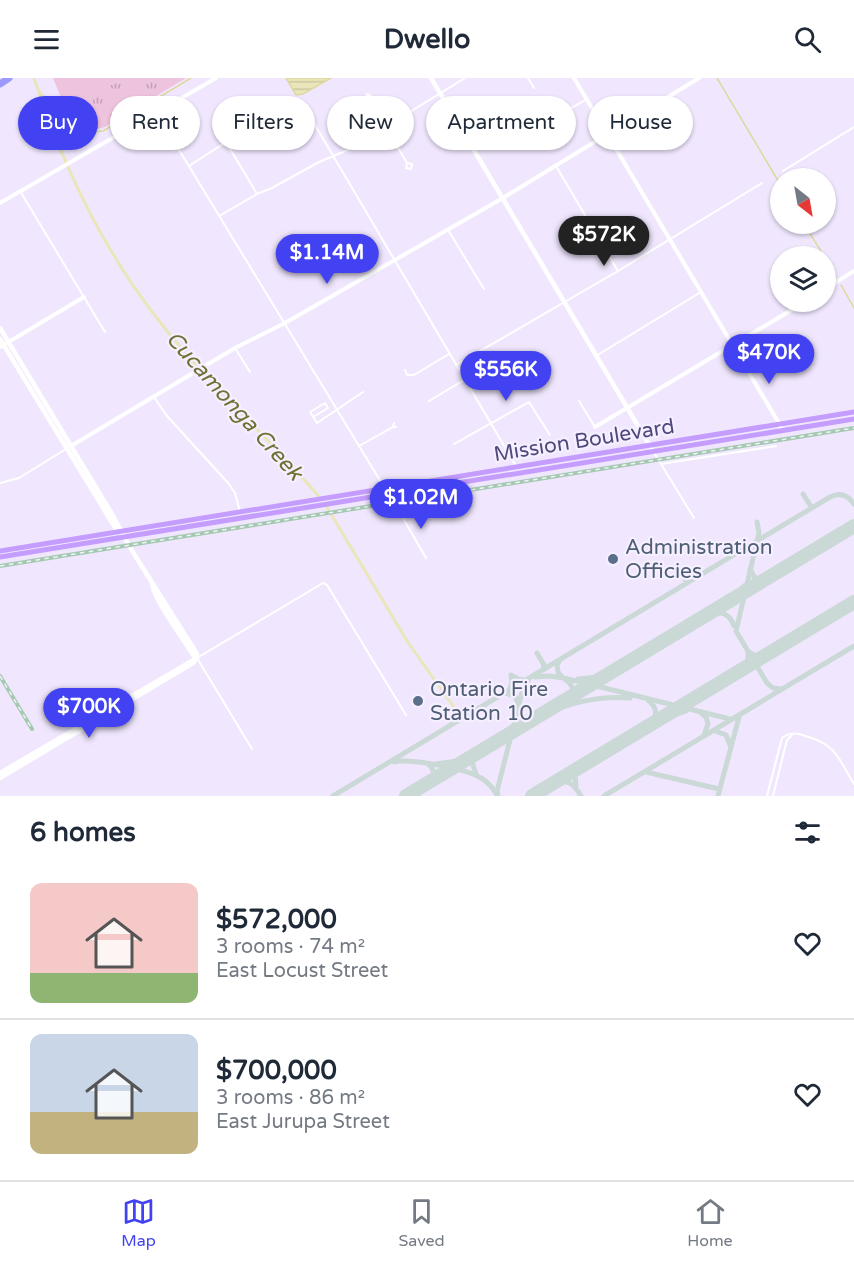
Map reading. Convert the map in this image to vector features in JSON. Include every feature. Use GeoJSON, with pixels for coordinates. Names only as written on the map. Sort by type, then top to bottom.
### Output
{"type":"FeatureCollection","features":[{"type":"Feature","properties":{"kind":"highway"},"geometry":{"type":"LineString","coordinates":[[0,83],[7,78]]}},
{"type":"Feature","properties":{"kind":"main road"},"geometry":{"type":"LineString","coordinates":[[431,78],[652,449]]}},
{"type":"Feature","properties":{"kind":"main road"},"geometry":{"type":"LineString","coordinates":[[0,328],[4,345]]}},
{"type":"Feature","properties":{"kind":"main road"},"geometry":{"type":"LineString","coordinates":[[0,339],[116,520],[152,584],[197,654],[193,663],[179,672],[0,778]]}},
{"type":"Feature","properties":{"kind":"main road","name":"Mission Boulevard"},"geometry":{"type":"LineString","coordinates":[[386,492],[518,468],[652,449],[663,450],[854,412]]}},
{"type":"Feature","properties":{"kind":"main road","name":"Mission Boulevard"},"geometry":{"type":"LineString","coordinates":[[0,557],[240,512],[317,500],[327,502],[781,428],[854,419]]}},
{"type":"Feature","properties":{"kind":"main road"},"geometry":{"type":"LineString","coordinates":[[69,448],[114,525],[122,534]]}},
{"type":"Feature","properties":{"kind":"main road"},"geometry":{"type":"LineString","coordinates":[[660,461],[660,452],[663,450]]}},
{"type":"Feature","properties":{"kind":"main road","name":"Mission Boulevard"},"geometry":{"type":"LineString","coordinates":[[0,551],[109,533],[140,534],[322,506],[327,502]]}},
{"type":"Feature","properties":{"kind":"main road"},"geometry":{"type":"LineString","coordinates":[[109,533],[115,530],[114,525]]}},
{"type":"Feature","properties":{"kind":"main road"},"geometry":{"type":"LineString","coordinates":[[128,544],[130,538],[140,534]]}},
{"type":"Feature","properties":{"kind":"main road"},"geometry":{"type":"LineString","coordinates":[[152,584],[152,588],[192,655],[197,658]]}},
{"type":"Feature","properties":{"kind":"main road"},"geometry":{"type":"LineString","coordinates":[[176,628],[185,634]]}},
{"type":"Feature","properties":{"kind":"main road"},"geometry":{"type":"LineString","coordinates":[[0,773],[197,658]]}},
{"type":"Feature","properties":{"kind":"street"},"geometry":{"type":"LineString","coordinates":[[184,96],[216,78]]}},
{"type":"Feature","properties":{"kind":"street"},"geometry":{"type":"LineString","coordinates":[[414,109],[465,78]]}},
{"type":"Feature","properties":{"kind":"street"},"geometry":{"type":"LineString","coordinates":[[528,78],[534,88]]}},
{"type":"Feature","properties":{"kind":"street"},"geometry":{"type":"LineString","coordinates":[[574,78],[587,99],[576,105]]}},
{"type":"Feature","properties":{"kind":"street"},"geometry":{"type":"LineString","coordinates":[[670,96],[699,78]]}},
{"type":"Feature","properties":{"kind":"street"},"geometry":{"type":"LineString","coordinates":[[315,126],[518,468]]}},
{"type":"Feature","properties":{"kind":"street"},"geometry":{"type":"LineString","coordinates":[[788,168],[854,127]]}},
{"type":"Feature","properties":{"kind":"street"},"geometry":{"type":"LineString","coordinates":[[0,203],[110,139]]}},
{"type":"Feature","properties":{"kind":"street"},"geometry":{"type":"LineString","coordinates":[[189,166],[226,142],[257,194]]}},
{"type":"Feature","properties":{"kind":"street"},"geometry":{"type":"LineString","coordinates":[[0,483],[18,478],[235,348],[503,198],[588,146]]}},
{"type":"Feature","properties":{"kind":"street"},"geometry":{"type":"LineString","coordinates":[[179,150],[386,492]]}},
{"type":"Feature","properties":{"kind":"street"},"geometry":{"type":"LineString","coordinates":[[219,216],[257,194],[348,150]]}},
{"type":"Feature","properties":{"kind":"street"},"geometry":{"type":"LineString","coordinates":[[399,150],[407,163]]}},
{"type":"Feature","properties":{"kind":"street"},"geometry":{"type":"LineString","coordinates":[[617,150],[781,428]]}},
{"type":"Feature","properties":{"kind":"street"},"geometry":{"type":"LineString","coordinates":[[556,166],[618,271]]}},
{"type":"Feature","properties":{"kind":"street"},"geometry":{"type":"LineString","coordinates":[[456,365],[618,271],[762,183]]}},
{"type":"Feature","properties":{"kind":"street"},"geometry":{"type":"LineString","coordinates":[[20,191],[105,332]]}},
{"type":"Feature","properties":{"kind":"street"},"geometry":{"type":"LineString","coordinates":[[447,228],[484,289]]}},
{"type":"Feature","properties":{"kind":"street"},"geometry":{"type":"LineString","coordinates":[[836,282],[854,271]]}},
{"type":"Feature","properties":{"kind":"street"},"geometry":{"type":"LineString","coordinates":[[596,356],[701,292]]}},
{"type":"Feature","properties":{"kind":"street"},"geometry":{"type":"LineString","coordinates":[[4,345],[84,297]]}},
{"type":"Feature","properties":{"kind":"street"},"geometry":{"type":"LineString","coordinates":[[579,401],[595,427],[788,312]]}},
{"type":"Feature","properties":{"kind":"street"},"geometry":{"type":"LineString","coordinates":[[235,348],[250,372]]}},
{"type":"Feature","properties":{"kind":"street"},"geometry":{"type":"LineString","coordinates":[[405,370],[407,375],[414,375],[449,354]]}},
{"type":"Feature","properties":{"kind":"street"},"geometry":{"type":"LineString","coordinates":[[429,401],[465,380]]}},
{"type":"Feature","properties":{"kind":"street"},"geometry":{"type":"LineString","coordinates":[[313,417],[328,408],[325,403],[310,412],[316,423],[363,392]]}},
{"type":"Feature","properties":{"kind":"street"},"geometry":{"type":"LineString","coordinates":[[154,397],[167,416],[229,484],[235,493],[240,512]]}},
{"type":"Feature","properties":{"kind":"street"},"geometry":{"type":"LineString","coordinates":[[454,444],[529,402],[550,435]]}},
{"type":"Feature","properties":{"kind":"street"},"geometry":{"type":"LineString","coordinates":[[359,446],[394,426]]}},
{"type":"Feature","properties":{"kind":"street"},"geometry":{"type":"LineString","coordinates":[[660,461],[776,446]]}},
{"type":"Feature","properties":{"kind":"street"},"geometry":{"type":"LineString","coordinates":[[652,449],[694,518]]}},
{"type":"Feature","properties":{"kind":"street"},"geometry":{"type":"LineString","coordinates":[[400,513],[426,558]]}},
{"type":"Feature","properties":{"kind":"street"},"geometry":{"type":"LineString","coordinates":[[252,749],[197,658],[325,583],[405,715]]}},
{"type":"Feature","properties":{"kind":"street"},"geometry":{"type":"LineString","coordinates":[[773,796],[787,740],[795,733]]}},
{"type":"Feature","properties":{"kind":"street"},"geometry":{"type":"LineString","coordinates":[[767,796],[782,738],[795,733],[825,742],[854,784]]}},
{"type":"Feature","properties":{"kind":"green space"},"geometry":{"type":"Polygon","coordinates":[[[53,78],[119,78],[119,82],[107,86],[95,96],[60,96],[53,78]]]}},
{"type":"Feature","properties":{"kind":"green space"},"geometry":{"type":"Polygon","coordinates":[[[119,78],[186,78],[156,96],[110,96],[110,124],[98,129],[98,96],[95,96],[103,88],[119,82],[119,78]]]}},
{"type":"Feature","properties":{"kind":"shaded area"},"geometry":{"type":"Polygon","coordinates":[[[286,78],[331,78],[303,94],[296,95],[286,78]]]}},
{"type":"Feature","properties":{"kind":"waterway","name":"Cucamonga Creek"},"geometry":{"type":"LineString","coordinates":[[34,78],[69,169],[98,227],[131,283],[190,359],[321,499]]}},
{"type":"Feature","properties":{"kind":"waterway"},"geometry":{"type":"LineString","coordinates":[[98,131],[103,131],[191,78]]}},
{"type":"Feature","properties":{"kind":"waterway"},"geometry":{"type":"LineString","coordinates":[[717,78],[770,168]]}},
{"type":"Feature","properties":{"kind":"waterway","name":"Cucamonga Creek"},"geometry":{"type":"LineString","coordinates":[[40,92],[43,96]]}},
{"type":"Feature","properties":{"kind":"waterway"},"geometry":{"type":"LineString","coordinates":[[810,234],[818,246]]}},
{"type":"Feature","properties":{"kind":"waterway"},"geometry":{"type":"LineString","coordinates":[[841,285],[854,308]]}},
{"type":"Feature","properties":{"kind":"waterway","name":"Cucamonga Creek"},"geometry":{"type":"LineString","coordinates":[[325,504],[409,644],[456,710]]}},
{"type":"Feature","properties":{"kind":"taxiway"},"geometry":{"type":"LineString","coordinates":[[803,494],[812,508]]}},
{"type":"Feature","properties":{"kind":"taxiway"},"geometry":{"type":"LineString","coordinates":[[333,796],[830,497],[844,495],[854,504]]}},
{"type":"Feature","properties":{"kind":"taxiway"},"geometry":{"type":"LineString","coordinates":[[757,522],[759,533],[736,631],[767,683],[773,688],[780,689]]}},
{"type":"Feature","properties":{"kind":"taxiway"},"geometry":{"type":"LineString","coordinates":[[679,569],[687,583]]}},
{"type":"Feature","properties":{"kind":"taxiway"},"geometry":{"type":"LineString","coordinates":[[750,569],[755,578],[766,579]]}},
{"type":"Feature","properties":{"kind":"taxiway"},"geometry":{"type":"LineString","coordinates":[[729,601],[744,586]]}},
{"type":"Feature","properties":{"kind":"taxiway"},"geometry":{"type":"LineString","coordinates":[[709,614],[717,612],[725,614],[734,626]]}},
{"type":"Feature","properties":{"kind":"taxiway"},"geometry":{"type":"LineString","coordinates":[[604,796],[854,646]]}},
{"type":"Feature","properties":{"kind":"taxiway"},"geometry":{"type":"LineString","coordinates":[[749,652],[756,656],[767,655]]}},
{"type":"Feature","properties":{"kind":"taxiway"},"geometry":{"type":"LineString","coordinates":[[537,653],[544,665],[543,670]]}},
{"type":"Feature","properties":{"kind":"taxiway"},"geometry":{"type":"LineString","coordinates":[[741,670],[748,662],[748,653]]}},
{"type":"Feature","properties":{"kind":"taxiway"},"geometry":{"type":"LineString","coordinates":[[560,660],[557,665],[558,672],[572,687],[567,699]]}},
{"type":"Feature","properties":{"kind":"taxiway"},"geometry":{"type":"LineString","coordinates":[[578,679],[598,677],[615,670]]}},
{"type":"Feature","properties":{"kind":"taxiway"},"geometry":{"type":"LineString","coordinates":[[510,689],[511,675],[524,680]]}},
{"type":"Feature","properties":{"kind":"taxiway"},"geometry":{"type":"LineString","coordinates":[[535,677],[564,678],[730,719]]}},
{"type":"Feature","properties":{"kind":"taxiway"},"geometry":{"type":"LineString","coordinates":[[498,796],[497,791],[522,692],[528,681]]}},
{"type":"Feature","properties":{"kind":"taxiway"},"geometry":{"type":"LineString","coordinates":[[505,693],[515,696],[519,705]]}},
{"type":"Feature","properties":{"kind":"taxiway"},"geometry":{"type":"LineString","coordinates":[[536,718],[593,699],[630,698]]}},
{"type":"Feature","properties":{"kind":"taxiway"},"geometry":{"type":"LineString","coordinates":[[648,700],[654,706],[656,713],[649,726]]}},
{"type":"Feature","properties":{"kind":"taxiway"},"geometry":{"type":"LineString","coordinates":[[518,710],[525,719],[535,718]]}},
{"type":"Feature","properties":{"kind":"taxiway"},"geometry":{"type":"LineString","coordinates":[[657,721],[686,711]]}},
{"type":"Feature","properties":{"kind":"taxiway"},"geometry":{"type":"LineString","coordinates":[[701,713],[706,717],[708,724],[704,735]]}},
{"type":"Feature","properties":{"kind":"taxiway"},"geometry":{"type":"LineString","coordinates":[[718,796],[739,717]]}},
{"type":"Feature","properties":{"kind":"taxiway"},"geometry":{"type":"LineString","coordinates":[[503,738],[511,729]]}},
{"type":"Feature","properties":{"kind":"taxiway"},"geometry":{"type":"LineString","coordinates":[[715,731],[726,735],[730,745]]}},
{"type":"Feature","properties":{"kind":"taxiway"},"geometry":{"type":"LineString","coordinates":[[476,774],[472,762],[478,752]]}},
{"type":"Feature","properties":{"kind":"taxiway"},"geometry":{"type":"LineString","coordinates":[[436,764],[457,761],[475,754]]}},
{"type":"Feature","properties":{"kind":"taxiway"},"geometry":{"type":"LineString","coordinates":[[394,762],[425,763],[464,771],[484,780],[497,795]]}},
{"type":"Feature","properties":{"kind":"taxiway"},"geometry":{"type":"LineString","coordinates":[[427,783],[434,774],[428,764]]}},
{"type":"Feature","properties":{"kind":"taxiway"},"geometry":{"type":"LineString","coordinates":[[576,786],[575,775],[583,766]]}},
{"type":"Feature","properties":{"kind":"taxiway"},"geometry":{"type":"LineString","coordinates":[[438,777],[455,772]]}},
{"type":"Feature","properties":{"kind":"taxiway"},"geometry":{"type":"LineString","coordinates":[[646,772],[719,789]]}},
{"type":"Feature","properties":{"kind":"taxiway"},"geometry":{"type":"LineString","coordinates":[[553,783],[562,781],[570,783],[581,796]]}},
{"type":"Feature","properties":{"kind":"runway"},"geometry":{"type":"LineString","coordinates":[[406,796],[854,526]]}},
{"type":"Feature","properties":{"kind":"runway"},"geometry":{"type":"LineString","coordinates":[[532,796],[854,602]]}},
{"type":"Feature","properties":{"kind":"railway"},"geometry":{"type":"LineString","coordinates":[[0,566],[854,428]]}},
{"type":"Feature","properties":{"kind":"railway"},"geometry":{"type":"LineString","coordinates":[[0,676],[32,729]]}},
{"type":"Feature","properties":{"kind":"place","name":"Administration Officies"},"geometry":{"type":"Point","coordinates":[613,559]}},
{"type":"Feature","properties":{"kind":"place","name":"Ontario Fire Station 10"},"geometry":{"type":"Point","coordinates":[418,701]}}]}
